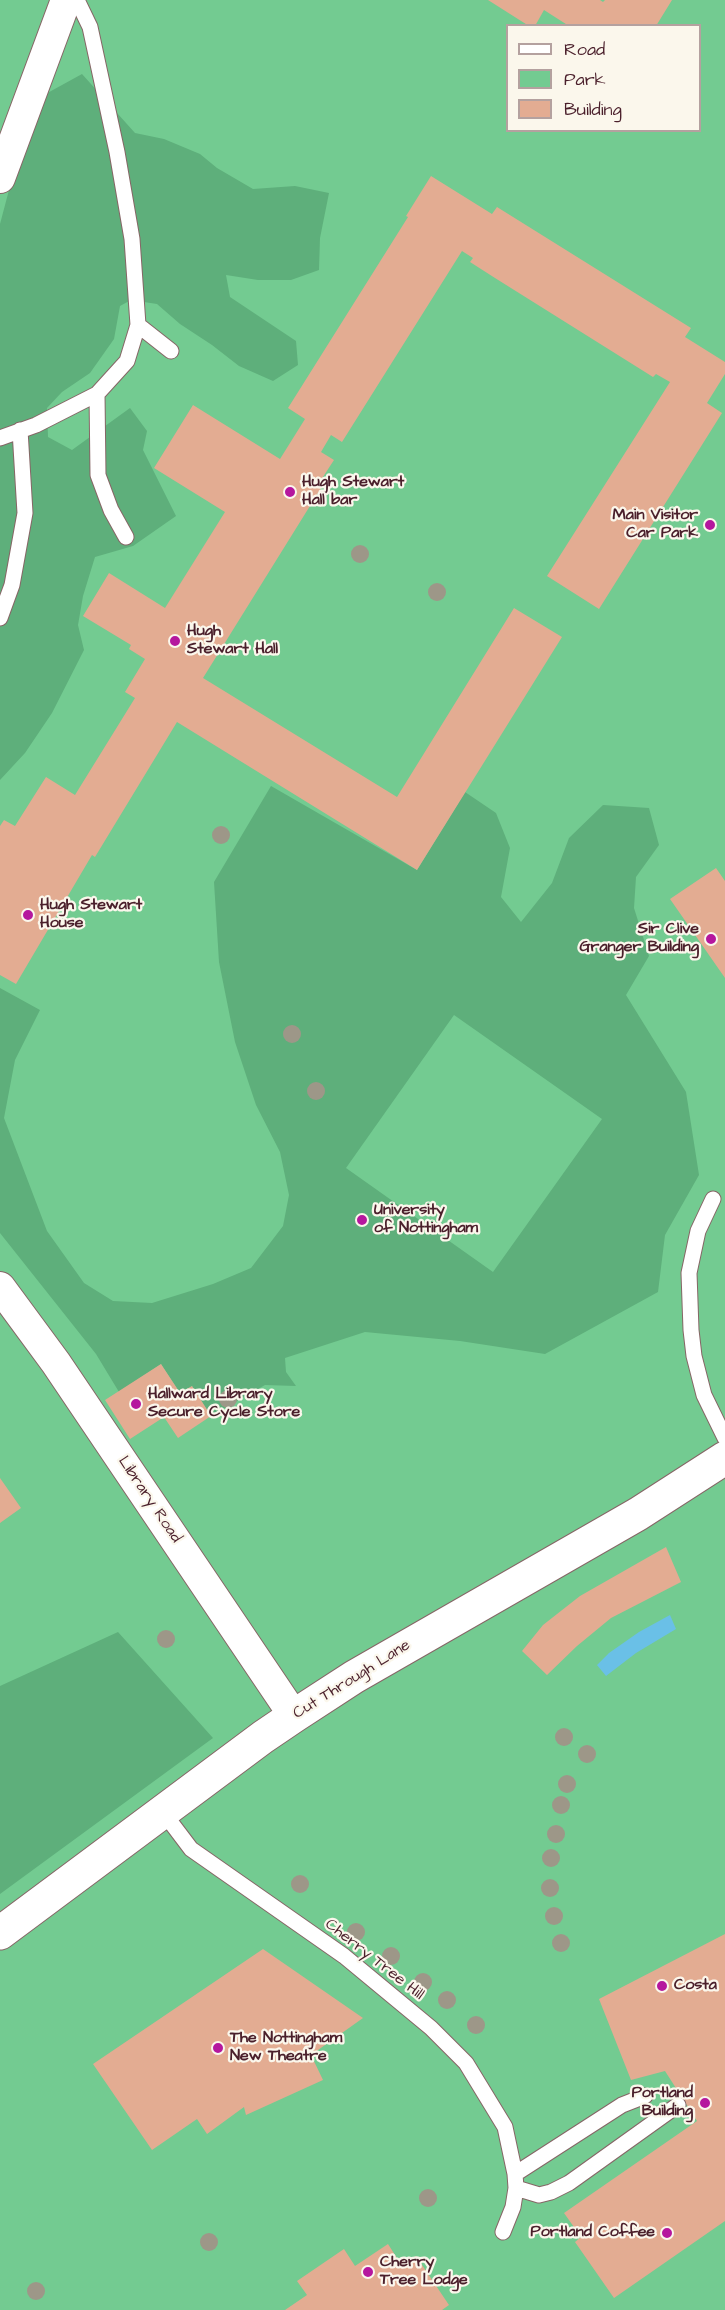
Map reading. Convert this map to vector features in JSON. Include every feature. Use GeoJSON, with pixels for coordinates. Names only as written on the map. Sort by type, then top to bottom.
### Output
{"type":"FeatureCollection","features":[{"type":"Feature","properties":{"kind":"street"},"geometry":{"type":"LineString","coordinates":[[0,178],[66,0]]}},
{"type":"Feature","properties":{"kind":"street","name":"Library Road"},"geometry":{"type":"LineString","coordinates":[[0,1287],[56,1363],[294,1716]]}},
{"type":"Feature","properties":{"kind":"street","name":"Cut Through Lane"},"geometry":{"type":"LineString","coordinates":[[0,1933],[294,1716],[354,1677],[638,1514],[725,1458]]}},
{"type":"Feature","properties":{"kind":"lane"},"geometry":{"type":"LineString","coordinates":[[0,438],[36,425],[97,394],[127,362],[138,325],[132,239],[117,152],[90,27],[77,0]]}},
{"type":"Feature","properties":{"kind":"lane"},"geometry":{"type":"LineString","coordinates":[[138,325],[171,351]]}},
{"type":"Feature","properties":{"kind":"lane"},"geometry":{"type":"LineString","coordinates":[[97,394],[98,475],[111,510],[126,537]]}},
{"type":"Feature","properties":{"kind":"lane"},"geometry":{"type":"LineString","coordinates":[[0,618],[12,585],[25,513],[20,430]]}},
{"type":"Feature","properties":{"kind":"lane"},"geometry":{"type":"LineString","coordinates":[[714,1199],[698,1231],[690,1273],[691,1330],[694,1356],[704,1395],[725,1438]]}},
{"type":"Feature","properties":{"kind":"lane","name":"Cherry Tree Hill"},"geometry":{"type":"LineString","coordinates":[[163,1812],[192,1849],[344,1956],[424,2022],[466,2063],[505,2127],[515,2181]]}},
{"type":"Feature","properties":{"kind":"lane"},"geometry":{"type":"LineString","coordinates":[[515,2181],[622,2105],[645,2096]]}},
{"type":"Feature","properties":{"kind":"lane"},"geometry":{"type":"LineString","coordinates":[[515,2181],[539,2195],[551,2192],[569,2183],[678,2105]]}},
{"type":"Feature","properties":{"kind":"lane"},"geometry":{"type":"LineString","coordinates":[[503,2232],[513,2207],[515,2181]]}},
{"type":"Feature","properties":{"kind":"green space","name":"University of Nottingham"},"geometry":{"type":"Polygon","coordinates":[[[0,0],[725,0],[725,2310],[0,2310],[0,0]]]}},
{"type":"Feature","properties":{"kind":"green space"},"geometry":{"type":"Polygon","coordinates":[[[82,74],[135,133],[164,139],[200,154],[217,168],[253,189],[295,186],[329,193],[320,238],[319,270],[291,280],[258,280],[226,275],[230,297],[296,341],[298,365],[273,381],[239,366],[180,324],[157,304],[131,300],[120,306],[114,339],[90,373],[62,392],[47,408],[48,437],[72,450],[130,408],[147,431],[143,450],[176,516],[133,546],[95,557],[83,596],[78,625],[84,650],[52,713],[25,753],[0,780],[0,224],[22,141],[42,96],[82,74]]]}},
{"type":"Feature","properties":{"kind":"green space"},"geometry":{"type":"Polygon","coordinates":[[[271,786],[417,870],[465,792],[496,813],[510,848],[501,897],[521,922],[552,883],[569,838],[603,805],[649,808],[659,845],[636,877],[634,908],[649,956],[626,995],[686,1092],[699,1175],[665,1235],[658,1292],[545,1354],[460,1341],[365,1332],[285,1358],[286,1372],[296,1386],[265,1385],[211,1416],[192,1386],[180,1393],[161,1364],[119,1392],[96,1354],[0,1233],[0,988],[40,1010],[15,1060],[4,1118],[47,1231],[84,1283],[113,1301],[152,1303],[213,1284],[251,1268],[283,1226],[289,1195],[280,1152],[256,1105],[235,1042],[219,962],[214,882],[271,786]],[[454,1015],[346,1168],[493,1272],[602,1119],[454,1015]]]}},
{"type":"Feature","properties":{"kind":"green space"},"geometry":{"type":"Polygon","coordinates":[[[118,1632],[213,1738],[0,1894],[0,1686],[118,1632]]]}},
{"type":"Feature","properties":{"kind":"water"},"geometry":{"type":"Polygon","coordinates":[[[670,1615],[676,1629],[636,1653],[606,1676],[597,1665],[609,1653],[639,1632],[670,1615]]]}},
{"type":"Feature","properties":{"kind":"building"},"geometry":{"type":"Polygon","coordinates":[[[488,0],[600,0],[603,2],[605,0],[672,0],[657,24],[566,24],[544,10],[536,24],[526,24],[488,0]]]}},
{"type":"Feature","properties":{"kind":"building"},"geometry":{"type":"Polygon","coordinates":[[[431,176],[492,214],[497,207],[691,328],[685,337],[725,362],[725,374],[707,403],[722,413],[599,609],[547,576],[670,382],[656,374],[653,377],[495,278],[470,262],[473,258],[462,251],[342,442],[331,435],[321,452],[334,460],[319,483],[323,485],[203,678],[397,797],[514,608],[562,637],[417,870],[177,722],[95,857],[92,855],[16,984],[0,975],[0,826],[4,820],[15,826],[46,777],[75,795],[135,698],[125,692],[145,659],[129,649],[131,645],[83,616],[109,573],[165,608],[225,512],[154,468],[193,405],[280,459],[305,419],[288,408],[408,217],[406,216],[431,176]]]}},
{"type":"Feature","properties":{"kind":"building","name":"Sir Clive Granger Building"},"geometry":{"type":"Polygon","coordinates":[[[716,868],[725,881],[725,978],[670,899],[716,868]]]}},
{"type":"Feature","properties":{"kind":"building","name":"Hallward Library Secure Cycle Store"},"geometry":{"type":"Polygon","coordinates":[[[161,1364],[180,1393],[192,1386],[211,1416],[178,1438],[164,1417],[130,1439],[105,1400],[161,1364]]]}},
{"type":"Feature","properties":{"kind":"building"},"geometry":{"type":"Polygon","coordinates":[[[0,1478],[21,1508],[0,1523],[0,1478]]]}},
{"type":"Feature","properties":{"kind":"building"},"geometry":{"type":"Polygon","coordinates":[[[666,1547],[681,1582],[611,1618],[547,1675],[522,1651],[543,1625],[580,1596],[666,1547]]]}},
{"type":"Feature","properties":{"kind":"building","name":"Portland Building"},"geometry":{"type":"Polygon","coordinates":[[[725,1934],[725,2221],[614,2298],[575,2242],[581,2237],[564,2213],[697,2121],[665,2071],[631,2080],[599,1999],[725,1934]]]}},
{"type":"Feature","properties":{"kind":"building","name":"The Nottingham New Theatre"},"geometry":{"type":"Polygon","coordinates":[[[263,1949],[363,2018],[311,2055],[323,2080],[246,2115],[244,2107],[207,2134],[197,2119],[152,2150],[93,2064],[263,1949]]]}},
{"type":"Feature","properties":{"kind":"building","name":"Cherry Tree Lodge"},"geometry":{"type":"Polygon","coordinates":[[[388,2244],[402,2266],[416,2256],[449,2305],[442,2310],[285,2310],[307,2295],[297,2281],[344,2249],[355,2266],[388,2244]]]}},
{"type":"Feature","properties":{"kind":"place","name":"Hugh Stewart Hall bar"},"geometry":{"type":"Point","coordinates":[290,492]}},
{"type":"Feature","properties":{"kind":"place","name":"Main Visitor Car Park"},"geometry":{"type":"Point","coordinates":[710,525]}},
{"type":"Feature","properties":{"kind":"place","name":"Hugh Stewart Hall"},"geometry":{"type":"Point","coordinates":[175,641]}},
{"type":"Feature","properties":{"kind":"place","name":"Hugh Stewart House"},"geometry":{"type":"Point","coordinates":[28,915]}},
{"type":"Feature","properties":{"kind":"place","name":"Sir Clive Granger Building"},"geometry":{"type":"Point","coordinates":[711,939]}},
{"type":"Feature","properties":{"kind":"place","name":"University of Nottingham"},"geometry":{"type":"Point","coordinates":[362,1220]}},
{"type":"Feature","properties":{"kind":"place","name":"Hallward Library Secure Cycle Store"},"geometry":{"type":"Point","coordinates":[136,1404]}},
{"type":"Feature","properties":{"kind":"place","name":"Costa"},"geometry":{"type":"Point","coordinates":[662,1986]}},
{"type":"Feature","properties":{"kind":"place","name":"The Nottingham New Theatre"},"geometry":{"type":"Point","coordinates":[218,2048]}},
{"type":"Feature","properties":{"kind":"place","name":"Portland Building"},"geometry":{"type":"Point","coordinates":[705,2103]}},
{"type":"Feature","properties":{"kind":"place","name":"Portland Coffee"},"geometry":{"type":"Point","coordinates":[667,2233]}},
{"type":"Feature","properties":{"kind":"place","name":"Cherry Tree Lodge"},"geometry":{"type":"Point","coordinates":[368,2272]}}]}
